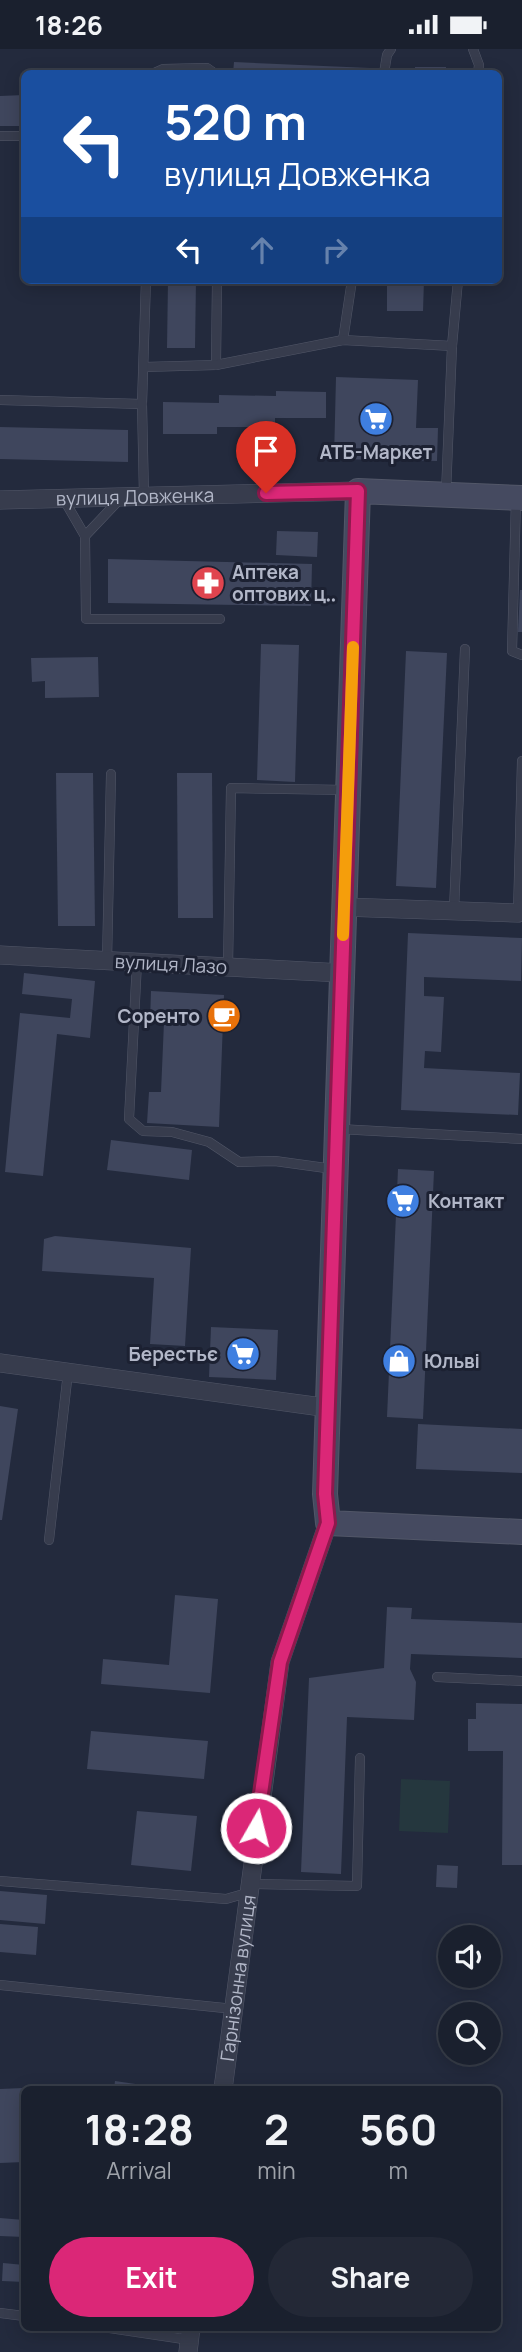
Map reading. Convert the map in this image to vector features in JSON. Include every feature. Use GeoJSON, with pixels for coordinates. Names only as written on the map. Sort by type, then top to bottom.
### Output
{"type":"FeatureCollection","features":[{"type":"Feature","properties":{"kind":"street","name":"вулиця Довженка"},"geometry":{"type":"LineString","coordinates":[[0,500],[358,491],[519,498]]}},
{"type":"Feature","properties":{"kind":"street","name":"Гарнізонна вулиця"},"geometry":{"type":"LineString","coordinates":[[223,2086],[280,1662],[328,1523],[325,1494],[358,491]]}},
{"type":"Feature","properties":{"kind":"street"},"geometry":{"type":"LineString","coordinates":[[344,907],[520,911]]}},
{"type":"Feature","properties":{"kind":"street","name":"вулиця Лазо"},"geometry":{"type":"LineString","coordinates":[[0,955],[342,973]]}},
{"type":"Feature","properties":{"kind":"street"},"geometry":{"type":"LineString","coordinates":[[0,1363],[329,1408]]}},
{"type":"Feature","properties":{"kind":"street"},"geometry":{"type":"LineString","coordinates":[[328,1523],[522,1532]]}},
{"type":"Feature","properties":{"kind":"lane"},"geometry":{"type":"LineString","coordinates":[[384,70],[391,49]]}},
{"type":"Feature","properties":{"kind":"lane"},"geometry":{"type":"LineString","coordinates":[[473,49],[478,70]]}},
{"type":"Feature","properties":{"kind":"lane"},"geometry":{"type":"LineString","coordinates":[[161,70],[210,70]]}},
{"type":"Feature","properties":{"kind":"lane"},"geometry":{"type":"LineString","coordinates":[[0,136],[21,136]]}},
{"type":"Feature","properties":{"kind":"lane"},"geometry":{"type":"LineString","coordinates":[[144,496],[142,404],[146,284]]}},
{"type":"Feature","properties":{"kind":"lane"},"geometry":{"type":"LineString","coordinates":[[216,365],[217,284]]}},
{"type":"Feature","properties":{"kind":"lane"},"geometry":{"type":"LineString","coordinates":[[343,340],[351,284]]}},
{"type":"Feature","properties":{"kind":"lane"},"geometry":{"type":"LineString","coordinates":[[446,495],[452,346],[458,284]]}},
{"type":"Feature","properties":{"kind":"lane"},"geometry":{"type":"LineString","coordinates":[[144,367],[216,365],[343,340],[452,346]]}},
{"type":"Feature","properties":{"kind":"lane"},"geometry":{"type":"LineString","coordinates":[[0,400],[142,404]]}},
{"type":"Feature","properties":{"kind":"lane"},"geometry":{"type":"LineString","coordinates":[[85,536],[122,497]]}},
{"type":"Feature","properties":{"kind":"lane"},"geometry":{"type":"LineString","coordinates":[[63,498],[85,536],[86,619],[220,619]]}},
{"type":"Feature","properties":{"kind":"lane"},"geometry":{"type":"LineString","coordinates":[[519,498],[512,651],[522,655]]}},
{"type":"Feature","properties":{"kind":"lane"},"geometry":{"type":"LineString","coordinates":[[454,910],[465,649]]}},
{"type":"Feature","properties":{"kind":"lane"},"geometry":{"type":"LineString","coordinates":[[520,911],[522,761]]}},
{"type":"Feature","properties":{"kind":"lane"},"geometry":{"type":"LineString","coordinates":[[107,961],[111,774]]}},
{"type":"Feature","properties":{"kind":"lane"},"geometry":{"type":"LineString","coordinates":[[228,967],[231,788],[348,790]]}},
{"type":"Feature","properties":{"kind":"lane"},"geometry":{"type":"LineString","coordinates":[[136,962],[129,1119],[144,1131],[172,1132],[209,1142],[239,1162],[275,1161],[336,1169]]}},
{"type":"Feature","properties":{"kind":"lane"},"geometry":{"type":"LineString","coordinates":[[337,1129],[522,1139]]}},
{"type":"Feature","properties":{"kind":"lane"},"geometry":{"type":"LineString","coordinates":[[48,1540],[68,1372]]}},
{"type":"Feature","properties":{"kind":"lane"},"geometry":{"type":"LineString","coordinates":[[437,1677],[522,1681]]}},
{"type":"Feature","properties":{"kind":"lane"},"geometry":{"type":"LineString","coordinates":[[0,1881],[226,1899],[248,1889],[357,1886],[360,1758]]}},
{"type":"Feature","properties":{"kind":"lane"},"geometry":{"type":"LineString","coordinates":[[0,1985],[234,2009]]}},
{"type":"Feature","properties":{"kind":"lane"},"geometry":{"type":"LineString","coordinates":[[0,2313],[21,2316]]}},
{"type":"Feature","properties":{"kind":"lane"},"geometry":{"type":"LineString","coordinates":[[130,2331],[190,2340]]}},
{"type":"Feature","properties":{"kind":"shaded area"},"geometry":{"type":"Polygon","coordinates":[[[401,1779],[450,1781],[448,1833],[399,1831],[401,1779]]]}},
{"type":"Feature","properties":{"kind":"building"},"geometry":{"type":"Polygon","coordinates":[[[234,62],[370,68],[370,70],[233,70],[234,62]]]}},
{"type":"Feature","properties":{"kind":"building"},"geometry":{"type":"Polygon","coordinates":[[[415,67],[446,67],[446,70],[415,70],[415,67]]]}},
{"type":"Feature","properties":{"kind":"building"},"geometry":{"type":"Polygon","coordinates":[[[21,95],[21,126],[0,126],[0,96],[21,95]]]}},
{"type":"Feature","properties":{"kind":"building"},"geometry":{"type":"Polygon","coordinates":[[[168,284],[196,284],[195,348],[167,348],[168,284]]]}},
{"type":"Feature","properties":{"kind":"building"},"geometry":{"type":"Polygon","coordinates":[[[387,284],[424,284],[423,311],[387,311],[387,284]]]}},
{"type":"Feature","properties":{"kind":"building"},"geometry":{"type":"Polygon","coordinates":[[[336,377],[418,380],[416,428],[438,428],[437,461],[334,459],[336,377]]]}},
{"type":"Feature","properties":{"kind":"building"},"geometry":{"type":"Polygon","coordinates":[[[276,391],[326,392],[326,418],[275,418],[275,427],[217,427],[217,434],[163,434],[163,402],[219,403],[219,395],[276,396],[276,391]]]}},
{"type":"Feature","properties":{"kind":"building"},"geometry":{"type":"Polygon","coordinates":[[[0,427],[128,430],[128,462],[0,459],[0,427]]]}},
{"type":"Feature","properties":{"kind":"building"},"geometry":{"type":"Polygon","coordinates":[[[277,531],[318,532],[317,557],[276,555],[277,531]]]}},
{"type":"Feature","properties":{"kind":"building"},"geometry":{"type":"Polygon","coordinates":[[[108,559],[312,564],[311,606],[108,603],[108,559]]]}},
{"type":"Feature","properties":{"kind":"building"},"geometry":{"type":"Polygon","coordinates":[[[520,590],[522,632],[518,632],[520,590]]]}},
{"type":"Feature","properties":{"kind":"building"},"geometry":{"type":"Polygon","coordinates":[[[261,644],[299,645],[295,782],[257,780],[261,644]]]}},
{"type":"Feature","properties":{"kind":"building"},"geometry":{"type":"Polygon","coordinates":[[[406,651],[447,653],[436,888],[396,886],[406,651]]]}},
{"type":"Feature","properties":{"kind":"building"},"geometry":{"type":"Polygon","coordinates":[[[98,657],[99,697],[45,698],[45,681],[32,682],[31,658],[98,657]]]}},
{"type":"Feature","properties":{"kind":"building"},"geometry":{"type":"Polygon","coordinates":[[[56,773],[93,773],[95,926],[58,926],[56,773]]]}},
{"type":"Feature","properties":{"kind":"building"},"geometry":{"type":"Polygon","coordinates":[[[177,773],[212,773],[213,918],[178,918],[177,773]]]}},
{"type":"Feature","properties":{"kind":"building"},"geometry":{"type":"Polygon","coordinates":[[[408,933],[522,938],[521,981],[424,977],[424,996],[444,997],[441,1052],[425,1051],[424,1068],[520,1073],[518,1115],[401,1110],[408,933]]]}},
{"type":"Feature","properties":{"kind":"building"},"geometry":{"type":"Polygon","coordinates":[[[24,973],[95,981],[90,1038],[57,1034],[43,1176],[5,1172],[20,1013],[70,1018],[72,999],[22,994],[24,973]]]}},
{"type":"Feature","properties":{"kind":"building"},"geometry":{"type":"Polygon","coordinates":[[[151,991],[224,995],[219,1127],[147,1123],[149,1092],[161,1092],[164,1022],[150,1022],[151,991]]]}},
{"type":"Feature","properties":{"kind":"building"},"geometry":{"type":"Polygon","coordinates":[[[111,1140],[192,1150],[189,1180],[107,1170],[111,1140]]]}},
{"type":"Feature","properties":{"kind":"building"},"geometry":{"type":"Polygon","coordinates":[[[398,1169],[434,1171],[423,1419],[387,1417],[398,1169]]]}},
{"type":"Feature","properties":{"kind":"building"},"geometry":{"type":"Polygon","coordinates":[[[55,1236],[191,1248],[185,1346],[150,1344],[154,1278],[42,1271],[44,1239],[55,1236]]]}},
{"type":"Feature","properties":{"kind":"building"},"geometry":{"type":"Polygon","coordinates":[[[211,1327],[278,1330],[276,1380],[209,1377],[211,1327]]]}},
{"type":"Feature","properties":{"kind":"building"},"geometry":{"type":"Polygon","coordinates":[[[0,1406],[18,1409],[2,1520],[0,1520],[0,1406]]]}},
{"type":"Feature","properties":{"kind":"building"},"geometry":{"type":"Polygon","coordinates":[[[418,1424],[522,1429],[522,1473],[416,1469],[418,1424]]]}},
{"type":"Feature","properties":{"kind":"building"},"geometry":{"type":"Polygon","coordinates":[[[175,1595],[218,1599],[210,1693],[101,1684],[103,1659],[169,1665],[175,1595]]]}},
{"type":"Feature","properties":{"kind":"building"},"geometry":{"type":"Polygon","coordinates":[[[387,1607],[412,1608],[411,1619],[522,1623],[522,1658],[411,1654],[410,1669],[416,1682],[414,1720],[347,1717],[341,1874],[301,1872],[309,1678],[384,1668],[387,1607]]]}},
{"type":"Feature","properties":{"kind":"building"},"geometry":{"type":"Polygon","coordinates":[[[476,1703],[522,1704],[522,1865],[502,1865],[503,1751],[468,1751],[468,1719],[476,1719],[476,1703]]]}},
{"type":"Feature","properties":{"kind":"building"},"geometry":{"type":"Polygon","coordinates":[[[91,1731],[208,1741],[204,1779],[87,1769],[91,1731]]]}},
{"type":"Feature","properties":{"kind":"building"},"geometry":{"type":"Polygon","coordinates":[[[137,1811],[197,1816],[191,1871],[131,1865],[137,1811]]]}},
{"type":"Feature","properties":{"kind":"building"},"geometry":{"type":"Polygon","coordinates":[[[437,1865],[458,1866],[457,1888],[436,1887],[437,1865]]]}},
{"type":"Feature","properties":{"kind":"building"},"geometry":{"type":"Polygon","coordinates":[[[0,1891],[47,1895],[45,1924],[0,1920],[0,1891]]]}},
{"type":"Feature","properties":{"kind":"building"},"geometry":{"type":"Polygon","coordinates":[[[0,1924],[38,1927],[36,1955],[0,1952],[0,1924]]]}},
{"type":"Feature","properties":{"kind":"building"},"geometry":{"type":"Polygon","coordinates":[[[115,2081],[149,2086],[114,2086],[115,2081]]]}},
{"type":"Feature","properties":{"kind":"building"},"geometry":{"type":"Polygon","coordinates":[[[21,2088],[21,2162],[0,2163],[0,2089],[21,2088]]]}},
{"type":"Feature","properties":{"kind":"building"},"geometry":{"type":"Polygon","coordinates":[[[0,2218],[21,2220],[21,2237],[0,2236],[0,2218]]]}},
{"type":"Feature","properties":{"kind":"building"},"geometry":{"type":"Polygon","coordinates":[[[3,2263],[21,2265],[21,2282],[2,2281],[3,2263]]]}},
{"type":"Feature","properties":{"kind":"slow traffic"},"geometry":{"type":"LineString","coordinates":[[343,935],[353,647]]}},
{"type":"Feature","properties":{"kind":"place","name":"АТБ-Маркет"},"geometry":{"type":"Point","coordinates":[376,419]}},
{"type":"Feature","properties":{"kind":"place","name":"Аптека оптових ц‥"},"geometry":{"type":"Point","coordinates":[208,583]}},
{"type":"Feature","properties":{"kind":"place","name":"Соренто"},"geometry":{"type":"Point","coordinates":[224,1016]}},
{"type":"Feature","properties":{"kind":"place","name":"Контакт"},"geometry":{"type":"Point","coordinates":[403,1201]}},
{"type":"Feature","properties":{"kind":"place","name":"Берестьє"},"geometry":{"type":"Point","coordinates":[243,1354]}},
{"type":"Feature","properties":{"kind":"place","name":"Юльві"},"geometry":{"type":"Point","coordinates":[399,1361]}},
{"type":"Feature","properties":{"kind":"route"},"geometry":{"type":"LineString","coordinates":[[256,1828],[280,1662],[328,1523],[325,1494],[358,491],[266,493]]}}]}
